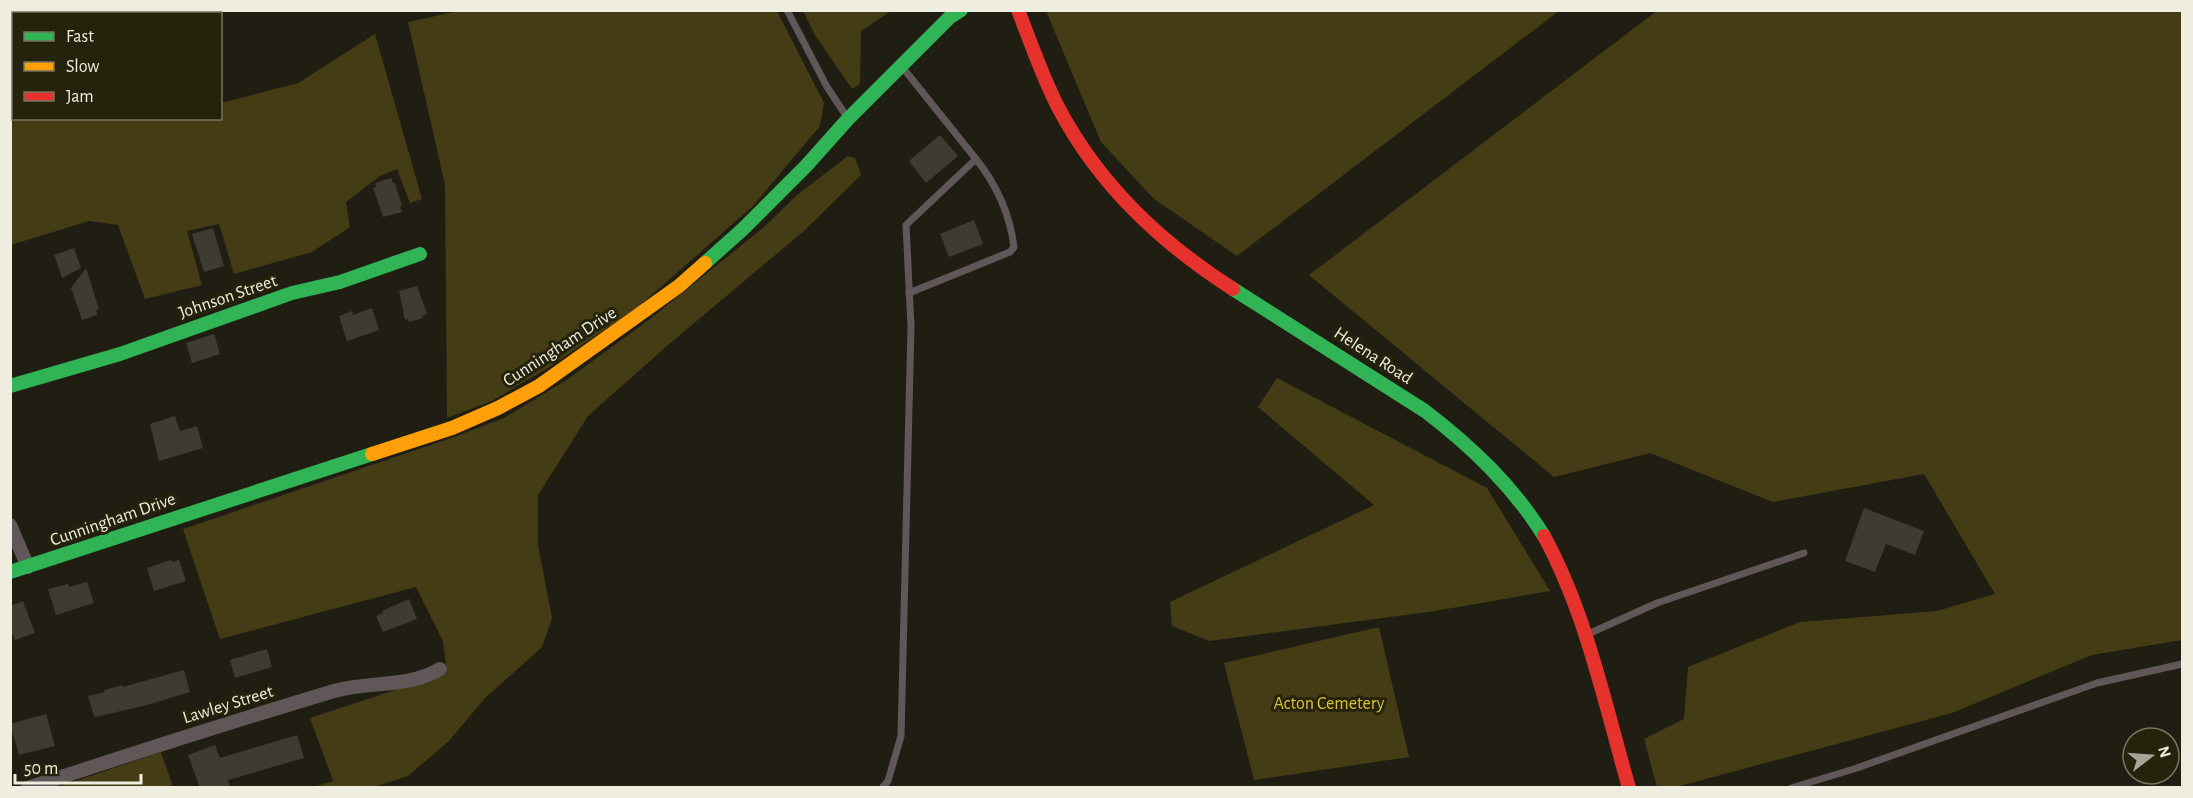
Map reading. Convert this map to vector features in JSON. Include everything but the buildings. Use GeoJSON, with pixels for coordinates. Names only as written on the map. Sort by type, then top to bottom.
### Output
{"type":"FeatureCollection","features":[{"type":"Feature","properties":{"kind":"street","name":"Cunningham Drive"},"geometry":{"type":"LineString","coordinates":[[10,572],[452,428],[498,408],[539,386],[572,365],[679,286],[743,229],[806,166],[848,119],[950,17],[961,10]]}},
{"type":"Feature","properties":{"kind":"street","name":"Helena Road"},"geometry":{"type":"LineString","coordinates":[[1018,10],[1058,107],[1081,146],[1116,194],[1135,215],[1178,251],[1425,411],[1489,464],[1515,493],[1552,550],[1568,585],[1585,635],[1629,788]]}},
{"type":"Feature","properties":{"kind":"street","name":"Johnson Street"},"geometry":{"type":"LineString","coordinates":[[10,386],[120,354],[292,293],[340,282],[420,254]]}},
{"type":"Feature","properties":{"kind":"street"},"geometry":{"type":"LineString","coordinates":[[10,525],[28,567]]}},
{"type":"Feature","properties":{"kind":"street","name":"Lawley Street"},"geometry":{"type":"LineString","coordinates":[[28,788],[215,726],[337,690],[416,680],[440,669]]}},
{"type":"Feature","properties":{"kind":"lane"},"geometry":{"type":"LineString","coordinates":[[787,10],[827,87],[848,119]]}},
{"type":"Feature","properties":{"kind":"lane"},"geometry":{"type":"LineString","coordinates":[[901,66],[990,176],[997,190],[1014,247],[1010,252],[909,293]]}},
{"type":"Feature","properties":{"kind":"lane"},"geometry":{"type":"LineString","coordinates":[[882,788],[888,781],[901,736],[911,326],[906,225],[976,159]]}},
{"type":"Feature","properties":{"kind":"lane"},"geometry":{"type":"LineString","coordinates":[[1585,635],[1657,603],[1804,553]]}},
{"type":"Feature","properties":{"kind":"lane"},"geometry":{"type":"LineString","coordinates":[[1791,788],[1854,769],[2097,683],[2182,664]]}},
{"type":"Feature","properties":{"kind":"green space"},"geometry":{"type":"Polygon","coordinates":[[[463,10],[777,11],[824,103],[820,126],[753,206],[638,307],[548,368],[492,401],[447,418],[445,185],[408,22],[463,10]]]}},
{"type":"Feature","properties":{"kind":"green space"},"geometry":{"type":"Polygon","coordinates":[[[1046,10],[1559,11],[1237,256],[1154,199],[1101,142],[1046,10]]]}},
{"type":"Feature","properties":{"kind":"green space"},"geometry":{"type":"Polygon","coordinates":[[[1658,10],[2182,11],[2182,640],[2092,655],[1952,713],[1676,787],[1657,787],[1644,739],[1684,719],[1688,667],[1800,622],[1937,611],[1995,594],[1924,474],[1773,502],[1650,453],[1554,477],[1309,275],[1658,10]]]}},
{"type":"Feature","properties":{"kind":"green space"},"geometry":{"type":"Polygon","coordinates":[[[803,11],[891,11],[861,31],[860,84],[852,89],[815,35],[803,11]]]}},
{"type":"Feature","properties":{"kind":"green space"},"geometry":{"type":"Polygon","coordinates":[[[375,34],[422,199],[410,203],[397,169],[380,176],[346,202],[350,227],[312,252],[234,274],[219,224],[187,231],[202,285],[145,299],[118,225],[89,221],[11,245],[11,101],[12,120],[222,120],[222,103],[298,83],[375,34]]]}},
{"type":"Feature","properties":{"kind":"green space"},"geometry":{"type":"Polygon","coordinates":[[[848,156],[855,158],[861,175],[804,231],[668,345],[588,416],[538,495],[538,545],[552,618],[542,647],[485,698],[449,741],[408,776],[374,787],[313,787],[333,781],[310,718],[447,673],[443,641],[416,587],[220,639],[183,529],[504,418],[568,379],[650,319],[764,227],[797,195],[848,156]]]}},
{"type":"Feature","properties":{"kind":"green space"},"geometry":{"type":"Polygon","coordinates":[[[1277,378],[1487,488],[1550,591],[1435,611],[1209,641],[1172,626],[1170,602],[1374,505],[1258,407],[1277,378]]]}},
{"type":"Feature","properties":{"kind":"green space","name":"Acton Cemetery"},"geometry":{"type":"Polygon","coordinates":[[[1379,627],[1409,757],[1254,780],[1224,663],[1379,627]]]}},
{"type":"Feature","properties":{"kind":"green space"},"geometry":{"type":"Polygon","coordinates":[[[161,752],[173,787],[58,787],[161,752]]]}},
{"type":"Feature","properties":{"kind":"traffic: fast"},"geometry":{"type":"LineString","coordinates":[[705,263],[806,166],[848,119],[950,17],[961,10]]}},
{"type":"Feature","properties":{"kind":"traffic: fast"},"geometry":{"type":"LineString","coordinates":[[10,386],[120,354],[292,293],[340,282],[420,254]]}},
{"type":"Feature","properties":{"kind":"traffic: fast"},"geometry":{"type":"LineString","coordinates":[[1233,289],[1425,411],[1490,468],[1519,500],[1544,536]]}},
{"type":"Feature","properties":{"kind":"traffic: fast"},"geometry":{"type":"LineString","coordinates":[[10,572],[372,454]]}},
{"type":"Feature","properties":{"kind":"traffic: slow"},"geometry":{"type":"LineString","coordinates":[[372,454],[452,428],[498,408],[539,386],[679,286],[705,263]]}},
{"type":"Feature","properties":{"kind":"traffic: jam"},"geometry":{"type":"LineString","coordinates":[[1018,10],[1052,95],[1092,162],[1134,210],[1156,231],[1206,271],[1233,289]]}},
{"type":"Feature","properties":{"kind":"traffic: jam"},"geometry":{"type":"LineString","coordinates":[[1544,536],[1559,565],[1583,627],[1629,788]]}}]}
